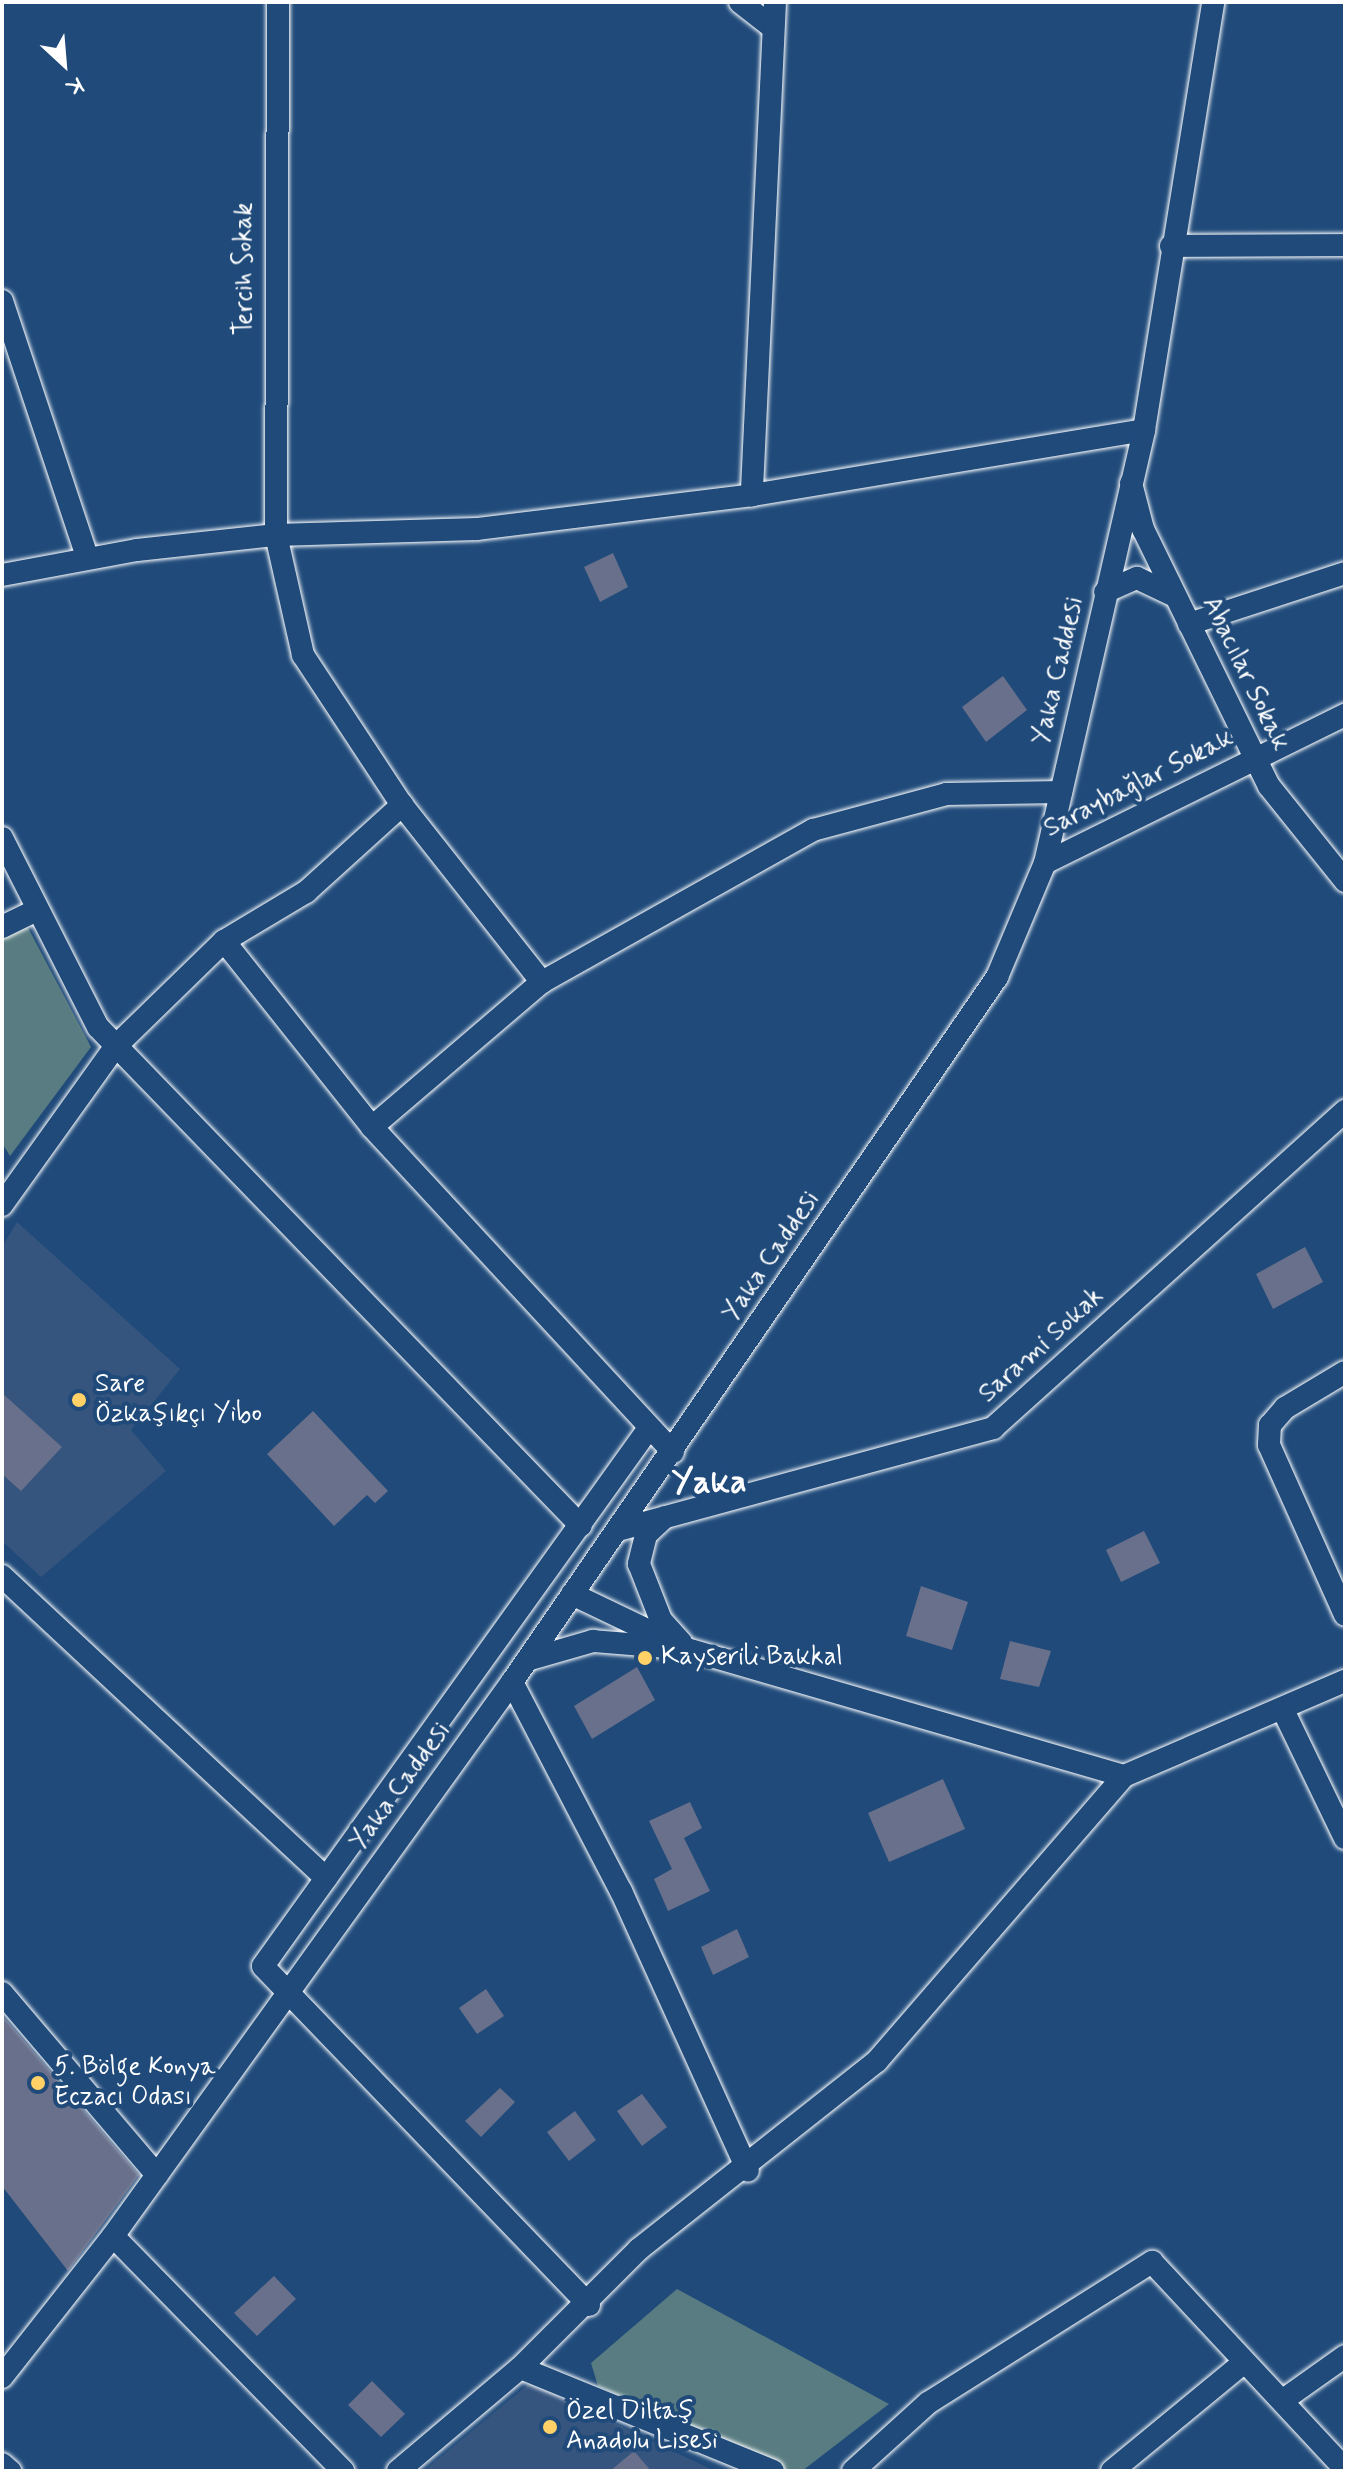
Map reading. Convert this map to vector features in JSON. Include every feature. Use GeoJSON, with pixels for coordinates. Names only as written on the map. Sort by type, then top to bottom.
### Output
{"type":"FeatureCollection","features":[{"type":"Feature","properties":{"kind":"street","name":"Tercih Sokak"},"geometry":{"type":"LineString","coordinates":[[278,2],[276,535],[303,655],[402,805],[542,982]]}},
{"type":"Feature","properties":{"kind":"street"},"geometry":{"type":"LineString","coordinates":[[740,2],[773,28]]}},
{"type":"Feature","properties":{"kind":"street"},"geometry":{"type":"LineString","coordinates":[[752,495],[775,2]]}},
{"type":"Feature","properties":{"kind":"street","name":"Yaka Caddesi"},"geometry":{"type":"LineString","coordinates":[[2,2377],[113,2236],[512,1682],[997,977],[1045,863],[1130,474],[1144,430],[1171,246],[1213,2]]}},
{"type":"Feature","properties":{"kind":"street"},"geometry":{"type":"LineString","coordinates":[[1171,246],[1345,245]]}},
{"type":"Feature","properties":{"kind":"street"},"geometry":{"type":"LineString","coordinates":[[2,301],[87,557]]}},
{"type":"Feature","properties":{"kind":"street"},"geometry":{"type":"LineString","coordinates":[[2,575],[87,557],[276,535],[477,529],[752,495],[1144,430]]}},
{"type":"Feature","properties":{"kind":"street","name":"Abacılar Sokak"},"geometry":{"type":"LineString","coordinates":[[1130,474],[1143,529],[1255,757],[1300,830],[1345,881]]}},
{"type":"Feature","properties":{"kind":"street"},"geometry":{"type":"LineString","coordinates":[[1189,624],[1345,573]]}},
{"type":"Feature","properties":{"kind":"street"},"geometry":{"type":"LineString","coordinates":[[1105,592],[1137,578],[1176,597]]}},
{"type":"Feature","properties":{"kind":"street","name":"Saraybağlar Sokak"},"geometry":{"type":"LineString","coordinates":[[1045,863],[1345,715]]}},
{"type":"Feature","properties":{"kind":"street"},"geometry":{"type":"LineString","coordinates":[[372,1127],[542,982],[813,830],[946,794],[1061,792]]}},
{"type":"Feature","properties":{"kind":"street"},"geometry":{"type":"LineString","coordinates":[[2,1205],[116,1046],[224,941],[306,892],[402,805]]}},
{"type":"Feature","properties":{"kind":"street"},"geometry":{"type":"LineString","coordinates":[[2,838],[98,1027],[581,1526]]}},
{"type":"Feature","properties":{"kind":"street"},"geometry":{"type":"LineString","coordinates":[[2,927],[37,910]]}},
{"type":"Feature","properties":{"kind":"street"},"geometry":{"type":"LineString","coordinates":[[224,941],[372,1127],[673,1452]]}},
{"type":"Feature","properties":{"kind":"street","name":"Sarami Sokak"},"geometry":{"type":"LineString","coordinates":[[618,1530],[672,1511],[993,1428],[1345,1111]]}},
{"type":"Feature","properties":{"kind":"street"},"geometry":{"type":"LineString","coordinates":[[1345,1372],[1285,1408],[1270,1425],[1269,1445],[1345,1615]]}},
{"type":"Feature","properties":{"kind":"street"},"geometry":{"type":"LineString","coordinates":[[589,2305],[263,1966],[649,1428]]}},
{"type":"Feature","properties":{"kind":"street"},"geometry":{"type":"LineString","coordinates":[[672,1511],[646,1535],[639,1564],[661,1620],[687,1649]]}},
{"type":"Feature","properties":{"kind":"street"},"geometry":{"type":"LineString","coordinates":[[2,1576],[326,1878]]}},
{"type":"Feature","properties":{"kind":"street"},"geometry":{"type":"LineString","coordinates":[[572,1594],[687,1649],[1124,1776]]}},
{"type":"Feature","properties":{"kind":"street"},"geometry":{"type":"LineString","coordinates":[[527,1660],[593,1641],[687,1649]]}},
{"type":"Feature","properties":{"kind":"street"},"geometry":{"type":"LineString","coordinates":[[398,2471],[589,2305],[639,2249],[748,2171],[877,2061],[1124,1776],[1284,1712],[1345,1681]]}},
{"type":"Feature","properties":{"kind":"street"},"geometry":{"type":"LineString","coordinates":[[512,1682],[621,1891],[748,2171]]}},
{"type":"Feature","properties":{"kind":"street"},"geometry":{"type":"LineString","coordinates":[[1284,1712],[1345,1838]]}},
{"type":"Feature","properties":{"kind":"street"},"geometry":{"type":"LineString","coordinates":[[2,1993],[157,2175]]}},
{"type":"Feature","properties":{"kind":"street"},"geometry":{"type":"LineString","coordinates":[[113,2236],[343,2471]]}},
{"type":"Feature","properties":{"kind":"street"},"geometry":{"type":"LineString","coordinates":[[853,2471],[928,2403],[1152,2262],[1242,2364],[1286,2398],[1345,2469]]}},
{"type":"Feature","properties":{"kind":"street"},"geometry":{"type":"LineString","coordinates":[[1286,2398],[1345,2356]]}},
{"type":"Feature","properties":{"kind":"street"},"geometry":{"type":"LineString","coordinates":[[1126,2466],[1242,2364]]}},
{"type":"Feature","properties":{"kind":"street"},"geometry":{"type":"LineString","coordinates":[[520,2368],[773,2471]]}},
{"type":"Feature","properties":{"kind":"street"},"geometry":{"type":"LineString","coordinates":[[2,2464],[10,2471]]}},
{"type":"Feature","properties":{"kind":"shaded area","name":"Sare Özkaşıkçı Yibo"},"geometry":{"type":"Polygon","coordinates":[[[17,1222],[180,1369],[131,1430],[166,1471],[41,1577],[2,1541],[2,1247],[17,1222]]]}},
{"type":"Feature","properties":{"kind":"shaded area","name":"Özel Diltaş Anadolu Lisesi"},"geometry":{"type":"Polygon","coordinates":[[[530,2383],[715,2471],[424,2471],[530,2383]]]}},
{"type":"Feature","properties":{"kind":"green space"},"geometry":{"type":"Polygon","coordinates":[[[27,926],[91,1047],[10,1156],[2,1143],[2,938],[27,926]]]}},
{"type":"Feature","properties":{"kind":"green space"},"geometry":{"type":"Polygon","coordinates":[[[677,2289],[889,2404],[802,2471],[788,2471],[598,2386],[591,2363],[677,2289]]]}},
{"type":"Feature","properties":{"kind":"building"},"geometry":{"type":"Polygon","coordinates":[[[613,553],[628,587],[600,602],[584,567],[613,553]]]}},
{"type":"Feature","properties":{"kind":"building"},"geometry":{"type":"Polygon","coordinates":[[[1003,676],[1027,710],[986,742],[962,707],[1003,676]]]}},
{"type":"Feature","properties":{"kind":"building"},"geometry":{"type":"Polygon","coordinates":[[[1305,1247],[1323,1282],[1273,1309],[1256,1274],[1305,1247]]]}},
{"type":"Feature","properties":{"kind":"building"},"geometry":{"type":"Polygon","coordinates":[[[2,1393],[62,1447],[21,1491],[2,1474],[2,1393]]]}},
{"type":"Feature","properties":{"kind":"building"},"geometry":{"type":"Polygon","coordinates":[[[313,1411],[388,1491],[375,1503],[367,1495],[334,1526],[267,1454],[313,1411]]]}},
{"type":"Feature","properties":{"kind":"building"},"geometry":{"type":"Polygon","coordinates":[[[1144,1531],[1160,1563],[1121,1582],[1106,1550],[1144,1531]]]}},
{"type":"Feature","properties":{"kind":"building"},"geometry":{"type":"Polygon","coordinates":[[[921,1586],[968,1602],[952,1650],[906,1636],[921,1586]]]}},
{"type":"Feature","properties":{"kind":"building"},"geometry":{"type":"Polygon","coordinates":[[[1010,1641],[1051,1651],[1039,1687],[1000,1679],[1010,1641]]]}},
{"type":"Feature","properties":{"kind":"building"},"geometry":{"type":"Polygon","coordinates":[[[637,1667],[655,1700],[592,1739],[574,1706],[637,1667]]]}},
{"type":"Feature","properties":{"kind":"building"},"geometry":{"type":"Polygon","coordinates":[[[943,1779],[965,1829],[889,1862],[868,1813],[943,1779]]]}},
{"type":"Feature","properties":{"kind":"building"},"geometry":{"type":"Polygon","coordinates":[[[690,1802],[702,1828],[684,1838],[710,1891],[668,1911],[654,1879],[672,1869],[649,1821],[690,1802]]]}},
{"type":"Feature","properties":{"kind":"building"},"geometry":{"type":"Polygon","coordinates":[[[737,1929],[749,1957],[713,1975],[701,1947],[737,1929]]]}},
{"type":"Feature","properties":{"kind":"building"},"geometry":{"type":"Polygon","coordinates":[[[486,1989],[504,2016],[477,2034],[459,2008],[486,1989]]]}},
{"type":"Feature","properties":{"kind":"building","name":"5. Bölge Konya Eczacı Odası"},"geometry":{"type":"Polygon","coordinates":[[[2,2015],[139,2175],[68,2271],[2,2186],[2,2015]]]}},
{"type":"Feature","properties":{"kind":"building"},"geometry":{"type":"Polygon","coordinates":[[[500,2088],[515,2102],[481,2137],[465,2121],[500,2088]]]}},
{"type":"Feature","properties":{"kind":"building"},"geometry":{"type":"Polygon","coordinates":[[[642,2094],[667,2127],[642,2146],[617,2111],[642,2094]]]}},
{"type":"Feature","properties":{"kind":"building"},"geometry":{"type":"Polygon","coordinates":[[[575,2111],[596,2140],[569,2161],[547,2132],[575,2111]]]}},
{"type":"Feature","properties":{"kind":"building"},"geometry":{"type":"Polygon","coordinates":[[[274,2276],[296,2299],[257,2336],[234,2313],[274,2276]]]}},
{"type":"Feature","properties":{"kind":"building"},"geometry":{"type":"Polygon","coordinates":[[[372,2381],[405,2414],[381,2437],[348,2405],[372,2381]]]}},
{"type":"Feature","properties":{"kind":"building"},"geometry":{"type":"Polygon","coordinates":[[[634,2451],[651,2471],[610,2471],[634,2451]]]}},
{"type":"Feature","properties":{"kind":"place","name":"Sare Özkaşıkçı Yibo"},"geometry":{"type":"Point","coordinates":[79,1400]}},
{"type":"Feature","properties":{"kind":"place","name":"Kayserili Bakkal"},"geometry":{"type":"Point","coordinates":[645,1658]}},
{"type":"Feature","properties":{"kind":"place","name":"5. Bölge Konya Eczacı Odası"},"geometry":{"type":"Point","coordinates":[38,2083]}},
{"type":"Feature","properties":{"kind":"place","name":"Özel Diltaş Anadolu Lisesi"},"geometry":{"type":"Point","coordinates":[550,2427]}},
{"type":"Feature","properties":{"kind":"district","name":"Yaka"},"geometry":{"type":"Point","coordinates":[709,1483]}}]}
